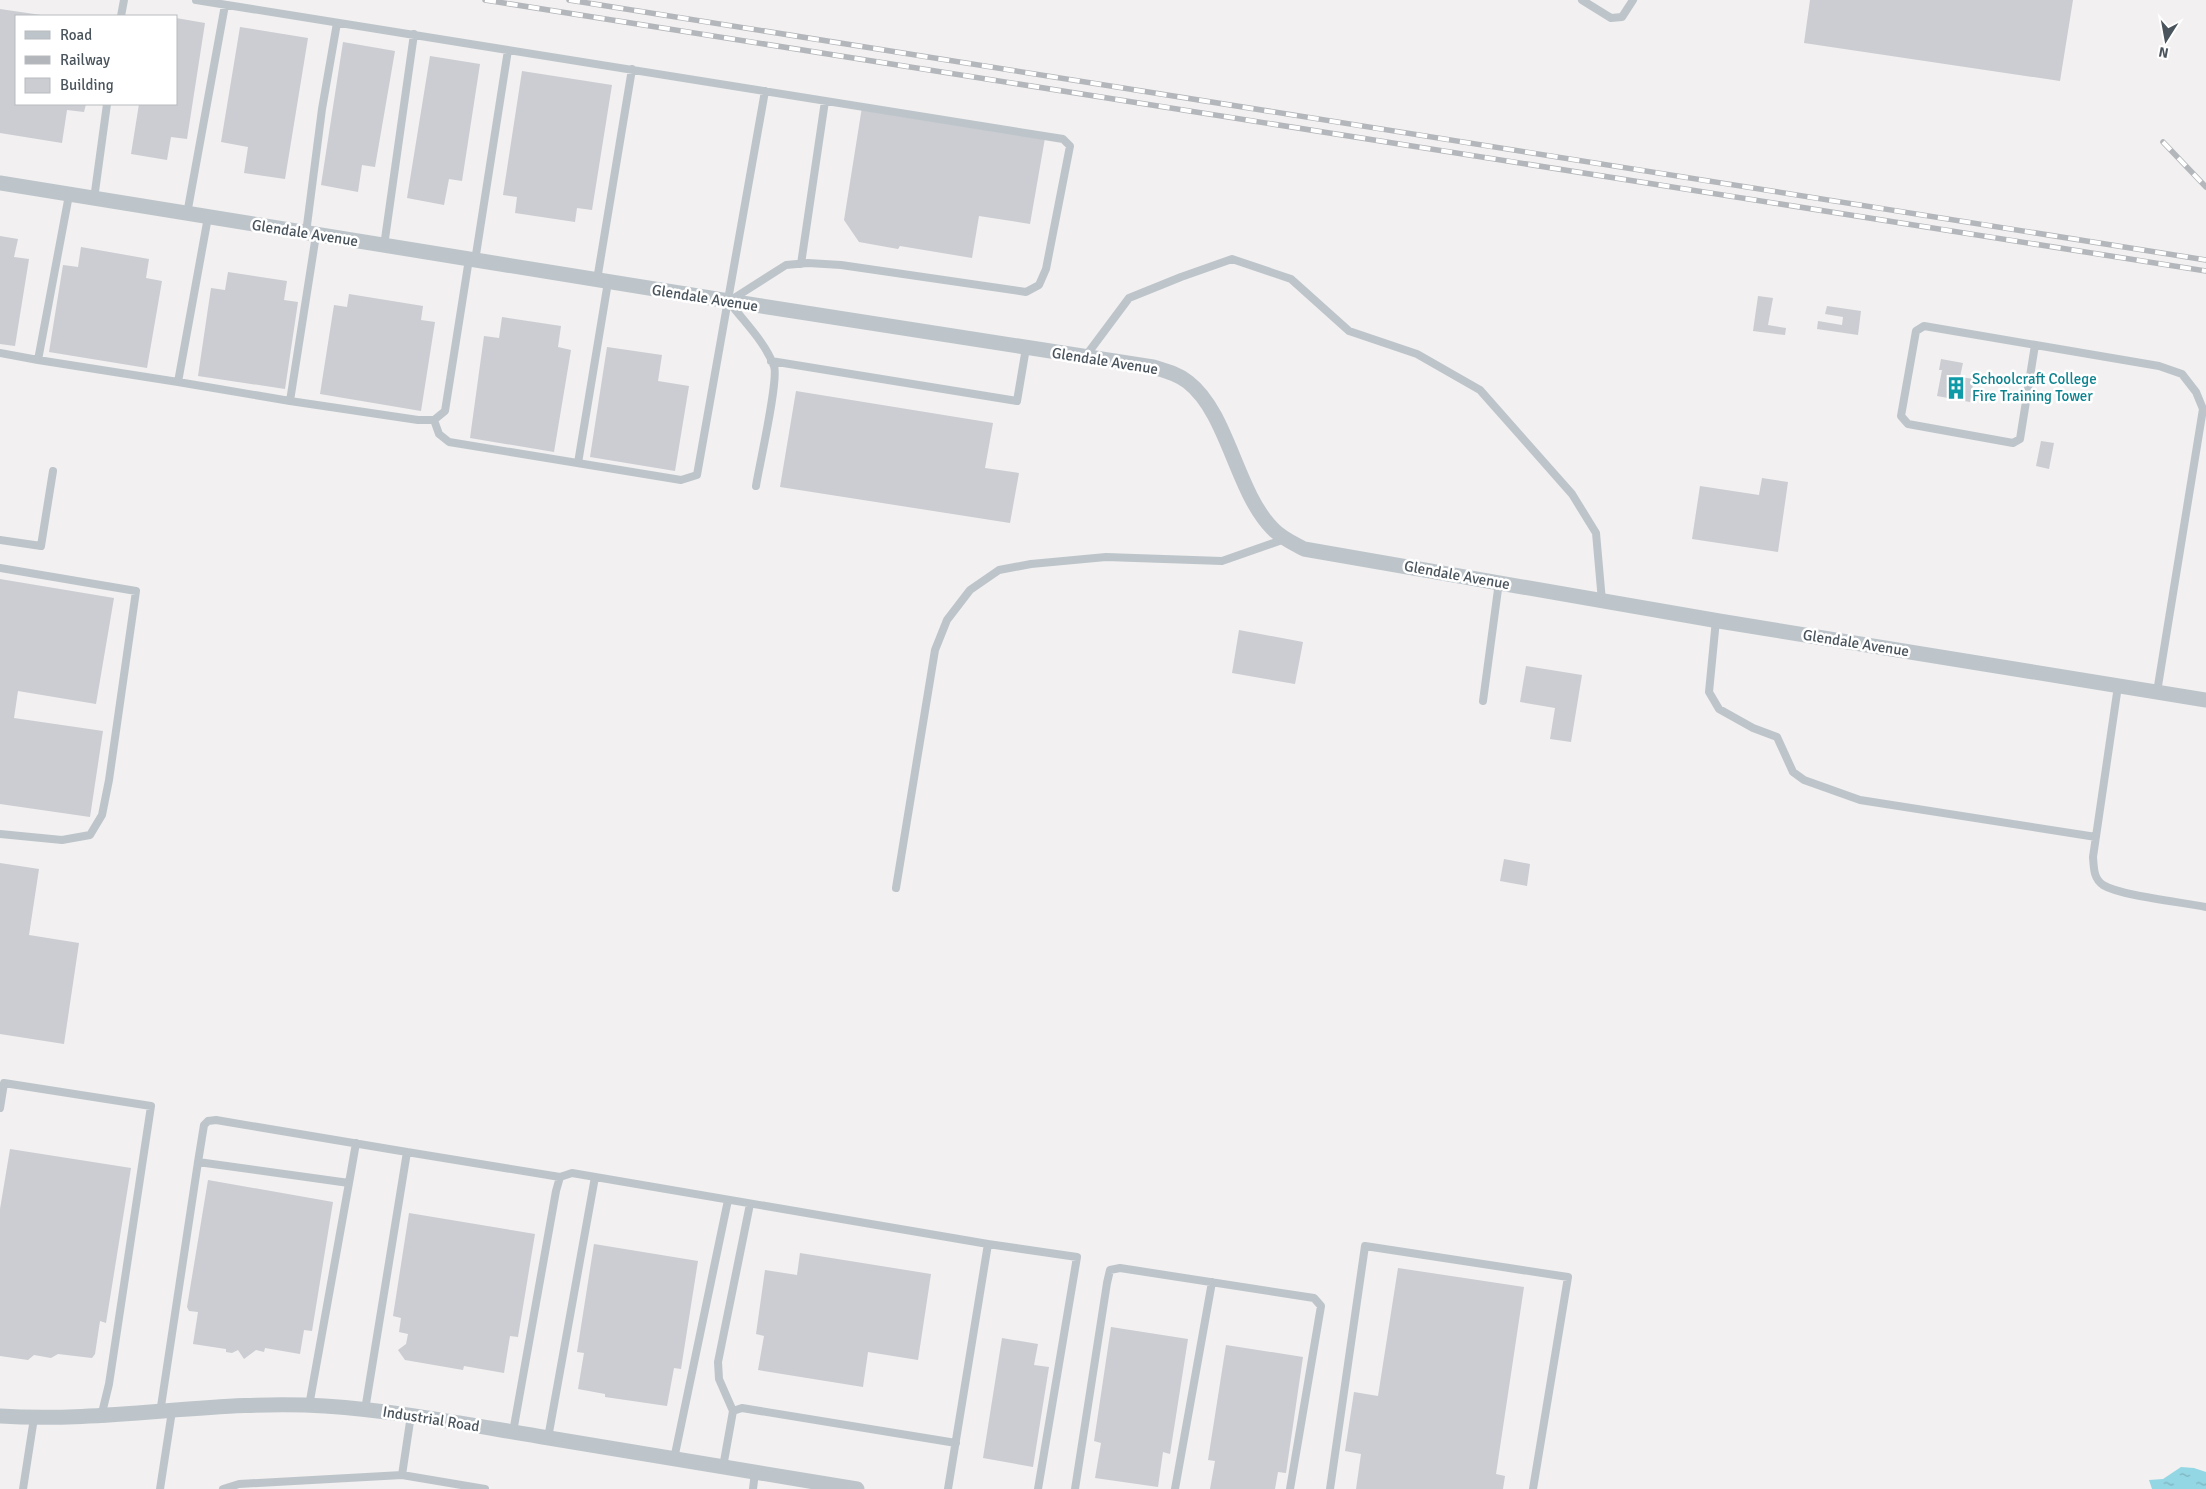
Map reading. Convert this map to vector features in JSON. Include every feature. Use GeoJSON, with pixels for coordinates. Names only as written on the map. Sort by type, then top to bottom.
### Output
{"type":"FeatureCollection","features":[{"type":"Feature","properties":{"kind":"street","name":"Glendale Avenue"},"geometry":{"type":"LineString","coordinates":[[0,183],[729,302],[1154,367],[1172,372],[1196,389],[1213,414],[1254,503],[1272,528],[1286,539],[1304,549],[1716,620],[2206,700]]}},
{"type":"Feature","properties":{"kind":"street","name":"Industrial Road"},"geometry":{"type":"LineString","coordinates":[[0,1416],[34,1418],[101,1417],[221,1407],[309,1406],[365,1410],[411,1415],[858,1489]]}},
{"type":"Feature","properties":{"kind":"lane"},"geometry":{"type":"LineString","coordinates":[[121,15],[124,0]]}},
{"type":"Feature","properties":{"kind":"lane"},"geometry":{"type":"LineString","coordinates":[[196,0],[1062,139],[1070,146],[1046,269],[1039,285],[1026,292],[841,265],[801,264],[786,265],[729,302]]}},
{"type":"Feature","properties":{"kind":"lane"},"geometry":{"type":"LineString","coordinates":[[1582,0],[1611,18],[1622,18],[1633,0]]}},
{"type":"Feature","properties":{"kind":"lane"},"geometry":{"type":"LineString","coordinates":[[187,214],[225,5]]}},
{"type":"Feature","properties":{"kind":"lane"},"geometry":{"type":"LineString","coordinates":[[290,400],[311,234],[322,109],[337,23]]}},
{"type":"Feature","properties":{"kind":"lane"},"geometry":{"type":"LineString","coordinates":[[384,246],[414,34]]}},
{"type":"Feature","properties":{"kind":"lane"},"geometry":{"type":"LineString","coordinates":[[0,354],[418,420],[434,420],[445,411],[508,50]]}},
{"type":"Feature","properties":{"kind":"lane"},"geometry":{"type":"LineString","coordinates":[[578,463],[632,69]]}},
{"type":"Feature","properties":{"kind":"lane"},"geometry":{"type":"LineString","coordinates":[[434,420],[439,434],[449,442],[681,480],[697,475],[765,91]]}},
{"type":"Feature","properties":{"kind":"lane"},"geometry":{"type":"LineString","coordinates":[[801,264],[825,101]]}},
{"type":"Feature","properties":{"kind":"lane"},"geometry":{"type":"LineString","coordinates":[[94,199],[107,105]]}},
{"type":"Feature","properties":{"kind":"lane"},"geometry":{"type":"LineString","coordinates":[[38,360],[69,195]]}},
{"type":"Feature","properties":{"kind":"lane"},"geometry":{"type":"LineString","coordinates":[[178,382],[208,217]]}},
{"type":"Feature","properties":{"kind":"lane"},"geometry":{"type":"LineString","coordinates":[[1085,357],[1130,298],[1181,277],[1232,259],[1291,279],[1349,331],[1417,354],[1480,390],[1572,494],[1596,533],[1602,600]]}},
{"type":"Feature","properties":{"kind":"lane"},"geometry":{"type":"LineString","coordinates":[[729,302],[767,351],[775,368],[772,399],[756,486]]}},
{"type":"Feature","properties":{"kind":"lane"},"geometry":{"type":"LineString","coordinates":[[2035,345],[2020,438],[2013,443],[1908,424],[1901,416],[1916,331],[1924,326],[2159,366],[2182,374],[2196,392],[2203,409],[2157,692]]}},
{"type":"Feature","properties":{"kind":"lane"},"geometry":{"type":"LineString","coordinates":[[771,361],[1017,401],[1026,348]]}},
{"type":"Feature","properties":{"kind":"lane"},"geometry":{"type":"LineString","coordinates":[[0,540],[41,546],[53,471]]}},
{"type":"Feature","properties":{"kind":"lane"},"geometry":{"type":"LineString","coordinates":[[896,888],[935,650],[947,620],[970,590],[998,570],[1031,564],[1106,557],[1222,561],[1286,539]]}},
{"type":"Feature","properties":{"kind":"lane"},"geometry":{"type":"LineString","coordinates":[[0,568],[136,591],[109,780],[102,815],[90,835],[62,840],[0,834]]}},
{"type":"Feature","properties":{"kind":"lane"},"geometry":{"type":"LineString","coordinates":[[1483,701],[1499,582]]}},
{"type":"Feature","properties":{"kind":"lane"},"geometry":{"type":"LineString","coordinates":[[1716,620],[1709,692],[1719,709],[1753,728],[1777,737],[1793,772],[1804,780],[1860,800],[2096,837]]}},
{"type":"Feature","properties":{"kind":"lane"},"geometry":{"type":"LineString","coordinates":[[2118,686],[2093,857],[2094,873],[2102,884],[2120,892],[2206,907]]}},
{"type":"Feature","properties":{"kind":"lane"},"geometry":{"type":"LineString","coordinates":[[0,1108],[2,1083],[151,1106],[109,1384],[101,1417]]}},
{"type":"Feature","properties":{"kind":"lane"},"geometry":{"type":"LineString","coordinates":[[160,1489],[166,1412],[198,1162],[204,1125],[208,1121],[216,1120],[560,1177],[572,1174],[595,1177],[1077,1258],[1038,1489]]}},
{"type":"Feature","properties":{"kind":"lane"},"geometry":{"type":"LineString","coordinates":[[309,1406],[356,1143]]}},
{"type":"Feature","properties":{"kind":"lane"},"geometry":{"type":"LineString","coordinates":[[365,1410],[407,1152]]}},
{"type":"Feature","properties":{"kind":"lane"},"geometry":{"type":"LineString","coordinates":[[198,1162],[349,1183]]}},
{"type":"Feature","properties":{"kind":"lane"},"geometry":{"type":"LineString","coordinates":[[512,1432],[560,1177]]}},
{"type":"Feature","properties":{"kind":"lane"},"geometry":{"type":"LineString","coordinates":[[548,1438],[595,1177]]}},
{"type":"Feature","properties":{"kind":"lane"},"geometry":{"type":"LineString","coordinates":[[674,1459],[728,1200]]}},
{"type":"Feature","properties":{"kind":"lane"},"geometry":{"type":"LineString","coordinates":[[723,1467],[733,1411],[719,1380],[718,1362],[750,1204]]}},
{"type":"Feature","properties":{"kind":"lane"},"geometry":{"type":"LineString","coordinates":[[948,1489],[988,1244]]}},
{"type":"Feature","properties":{"kind":"lane"},"geometry":{"type":"LineString","coordinates":[[1330,1489],[1365,1246],[1568,1277],[1533,1489]]}},
{"type":"Feature","properties":{"kind":"lane"},"geometry":{"type":"LineString","coordinates":[[1074,1489],[1110,1270],[1120,1268],[1314,1298],[1321,1306],[1290,1489]]}},
{"type":"Feature","properties":{"kind":"lane"},"geometry":{"type":"LineString","coordinates":[[1175,1489],[1212,1282]]}},
{"type":"Feature","properties":{"kind":"lane"},"geometry":{"type":"LineString","coordinates":[[733,1411],[742,1408],[956,1443]]}},
{"type":"Feature","properties":{"kind":"lane"},"geometry":{"type":"LineString","coordinates":[[402,1475],[411,1415]]}},
{"type":"Feature","properties":{"kind":"lane"},"geometry":{"type":"LineString","coordinates":[[23,1489],[34,1418]]}},
{"type":"Feature","properties":{"kind":"lane"},"geometry":{"type":"LineString","coordinates":[[753,1489],[755,1472]]}},
{"type":"Feature","properties":{"kind":"lane"},"geometry":{"type":"LineString","coordinates":[[223,1489],[239,1484],[278,1485],[402,1475],[485,1489]]}},
{"type":"Feature","properties":{"kind":"water"},"geometry":{"type":"Polygon","coordinates":[[[2181,1467],[2194,1468],[2206,1472],[2206,1489],[2152,1489],[2149,1480],[2163,1479],[2181,1467]]]}},
{"type":"Feature","properties":{"kind":"building"},"geometry":{"type":"Polygon","coordinates":[[[1810,0],[2073,0],[2060,81],[1804,43],[1810,0]]]}},
{"type":"Feature","properties":{"kind":"building"},"geometry":{"type":"Polygon","coordinates":[[[0,9],[41,15],[15,15],[15,105],[86,105],[84,112],[67,110],[62,143],[0,133],[0,9]]]}},
{"type":"Feature","properties":{"kind":"building"},"geometry":{"type":"Polygon","coordinates":[[[178,18],[205,23],[187,139],[171,137],[167,160],[131,154],[139,105],[178,105],[178,18]]]}},
{"type":"Feature","properties":{"kind":"building"},"geometry":{"type":"Polygon","coordinates":[[[240,27],[308,38],[285,179],[244,173],[248,147],[221,142],[240,27]]]}},
{"type":"Feature","properties":{"kind":"building"},"geometry":{"type":"Polygon","coordinates":[[[343,42],[395,51],[375,167],[362,165],[358,192],[321,185],[343,42]]]}},
{"type":"Feature","properties":{"kind":"building"},"geometry":{"type":"Polygon","coordinates":[[[430,56],[480,64],[462,181],[449,179],[444,205],[407,198],[430,56]]]}},
{"type":"Feature","properties":{"kind":"building"},"geometry":{"type":"Polygon","coordinates":[[[522,71],[612,85],[592,210],[577,208],[575,222],[515,213],[517,197],[503,195],[522,71]]]}},
{"type":"Feature","properties":{"kind":"building"},"geometry":{"type":"Polygon","coordinates":[[[862,107],[1045,138],[1030,224],[979,216],[972,258],[900,246],[898,249],[859,242],[844,220],[862,107]]]}},
{"type":"Feature","properties":{"kind":"building"},"geometry":{"type":"Polygon","coordinates":[[[0,236],[18,239],[14,257],[29,259],[15,346],[0,344],[0,236]]]}},
{"type":"Feature","properties":{"kind":"building"},"geometry":{"type":"Polygon","coordinates":[[[81,247],[149,259],[146,278],[162,281],[147,368],[49,352],[63,265],[78,267],[81,247]]]}},
{"type":"Feature","properties":{"kind":"building"},"geometry":{"type":"Polygon","coordinates":[[[228,272],[287,281],[284,300],[298,302],[285,389],[198,376],[211,288],[225,290],[228,272]]]}},
{"type":"Feature","properties":{"kind":"building"},"geometry":{"type":"Polygon","coordinates":[[[349,294],[423,306],[421,320],[435,322],[421,411],[320,394],[334,305],[347,307],[349,294]]]}},
{"type":"Feature","properties":{"kind":"building"},"geometry":{"type":"Polygon","coordinates":[[[1758,296],[1773,298],[1768,325],[1786,328],[1785,335],[1753,331],[1758,296]]]}},
{"type":"Feature","properties":{"kind":"building"},"geometry":{"type":"Polygon","coordinates":[[[1827,306],[1861,311],[1858,335],[1817,329],[1818,321],[1842,325],[1843,317],[1825,314],[1827,306]]]}},
{"type":"Feature","properties":{"kind":"building"},"geometry":{"type":"Polygon","coordinates":[[[502,317],[561,326],[558,347],[571,350],[554,452],[470,438],[484,336],[499,338],[502,317]]]}},
{"type":"Feature","properties":{"kind":"building"},"geometry":{"type":"Polygon","coordinates":[[[607,347],[662,355],[658,381],[689,386],[675,471],[590,457],[607,347]]]}},
{"type":"Feature","properties":{"kind":"building","name":"Schoolcraft College Fire Training Tower"},"geometry":{"type":"Polygon","coordinates":[[[1941,359],[1963,363],[1960,377],[1974,379],[1970,402],[1937,396],[1942,370],[1939,370],[1941,359]]]}},
{"type":"Feature","properties":{"kind":"building"},"geometry":{"type":"Polygon","coordinates":[[[796,391],[993,423],[985,468],[1019,473],[1010,523],[780,487],[796,391]]]}},
{"type":"Feature","properties":{"kind":"building"},"geometry":{"type":"Polygon","coordinates":[[[2041,441],[2054,443],[2049,469],[2036,466],[2041,441]]]}},
{"type":"Feature","properties":{"kind":"building"},"geometry":{"type":"Polygon","coordinates":[[[1762,478],[1788,482],[1778,552],[1692,539],[1700,486],[1759,495],[1762,478]]]}},
{"type":"Feature","properties":{"kind":"building"},"geometry":{"type":"Polygon","coordinates":[[[0,579],[114,598],[96,704],[18,691],[14,718],[103,731],[90,817],[0,804],[0,579]]]}},
{"type":"Feature","properties":{"kind":"building"},"geometry":{"type":"Polygon","coordinates":[[[1239,630],[1303,642],[1295,684],[1232,673],[1239,630]]]}},
{"type":"Feature","properties":{"kind":"building"},"geometry":{"type":"Polygon","coordinates":[[[1526,666],[1582,675],[1571,742],[1550,739],[1555,708],[1520,702],[1526,666]]]}},
{"type":"Feature","properties":{"kind":"building"},"geometry":{"type":"Polygon","coordinates":[[[1504,859],[1530,864],[1527,886],[1500,881],[1504,859]]]}},
{"type":"Feature","properties":{"kind":"building"},"geometry":{"type":"Polygon","coordinates":[[[0,863],[39,869],[29,935],[79,943],[64,1044],[0,1034],[0,863]]]}},
{"type":"Feature","properties":{"kind":"building"},"geometry":{"type":"Polygon","coordinates":[[[10,1149],[131,1168],[106,1323],[100,1321],[95,1354],[92,1358],[58,1354],[51,1358],[34,1355],[28,1360],[0,1356],[0,1209],[10,1149]]]}},
{"type":"Feature","properties":{"kind":"building"},"geometry":{"type":"Polygon","coordinates":[[[208,1180],[333,1202],[312,1331],[304,1330],[300,1354],[265,1348],[264,1352],[256,1350],[244,1359],[238,1350],[232,1353],[226,1352],[226,1349],[193,1344],[198,1312],[189,1311],[187,1307],[208,1180]]]}},
{"type":"Feature","properties":{"kind":"building"},"geometry":{"type":"Polygon","coordinates":[[[409,1213],[535,1234],[518,1337],[510,1336],[504,1373],[464,1366],[463,1370],[405,1360],[398,1350],[406,1344],[408,1334],[399,1332],[401,1318],[393,1316],[409,1213]]]}},
{"type":"Feature","properties":{"kind":"building"},"geometry":{"type":"Polygon","coordinates":[[[594,1244],[698,1261],[681,1369],[674,1368],[667,1406],[605,1397],[605,1394],[578,1389],[584,1353],[577,1352],[594,1244]]]}},
{"type":"Feature","properties":{"kind":"building"},"geometry":{"type":"Polygon","coordinates":[[[800,1253],[931,1274],[918,1360],[868,1352],[863,1387],[758,1370],[764,1336],[756,1334],[765,1270],[797,1275],[800,1253]]]}},
{"type":"Feature","properties":{"kind":"building"},"geometry":{"type":"Polygon","coordinates":[[[1398,1268],[1524,1287],[1496,1474],[1505,1476],[1503,1489],[1356,1489],[1361,1454],[1345,1451],[1354,1392],[1378,1396],[1398,1268]]]}},
{"type":"Feature","properties":{"kind":"building"},"geometry":{"type":"Polygon","coordinates":[[[1111,1327],[1188,1339],[1170,1454],[1163,1452],[1158,1487],[1095,1478],[1101,1443],[1094,1441],[1111,1327]]]}},
{"type":"Feature","properties":{"kind":"building"},"geometry":{"type":"Polygon","coordinates":[[[1002,1338],[1038,1344],[1034,1365],[1049,1367],[1033,1467],[983,1458],[1002,1338]]]}},
{"type":"Feature","properties":{"kind":"building"},"geometry":{"type":"Polygon","coordinates":[[[1226,1345],[1303,1357],[1286,1473],[1278,1472],[1275,1489],[1210,1489],[1215,1461],[1208,1460],[1226,1345]]]}},
{"type":"Feature","properties":{"kind":"railway"},"geometry":{"type":"LineString","coordinates":[[485,0],[2206,271]]}},
{"type":"Feature","properties":{"kind":"railway"},"geometry":{"type":"LineString","coordinates":[[569,0],[2206,260]]}},
{"type":"Feature","properties":{"kind":"railway"},"geometry":{"type":"LineString","coordinates":[[2163,142],[2206,187]]}},
{"type":"Feature","properties":{"kind":"place","name":"Schoolcraft College Fire Training Tower"},"geometry":{"type":"Point","coordinates":[1956,388]}}]}
